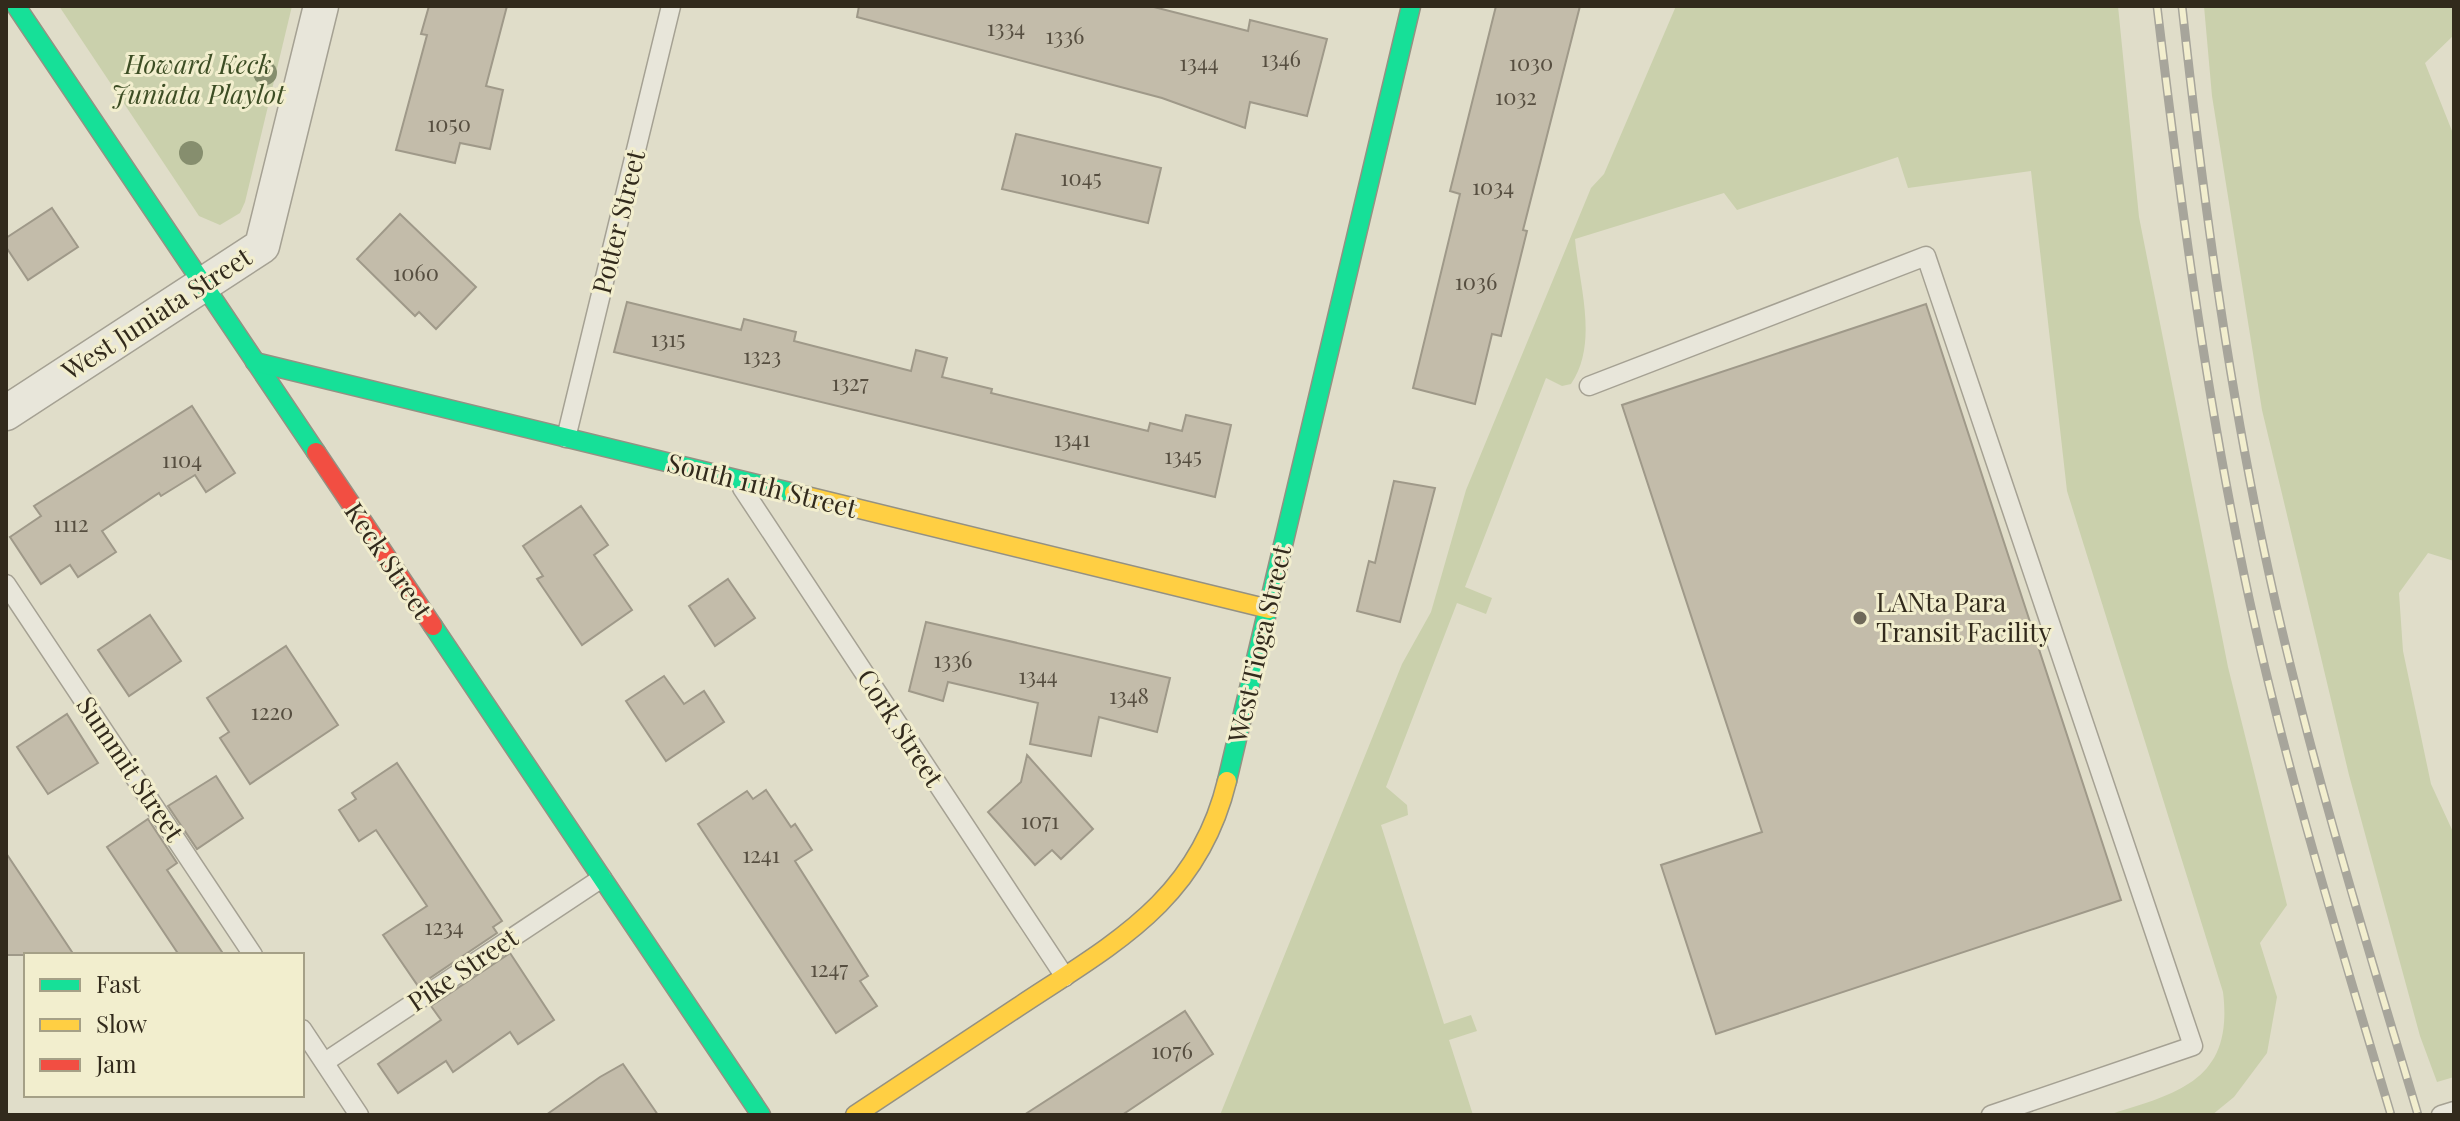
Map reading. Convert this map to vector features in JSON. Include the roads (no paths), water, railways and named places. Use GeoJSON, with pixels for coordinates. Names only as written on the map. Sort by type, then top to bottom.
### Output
{"type":"FeatureCollection","features":[{"type":"Feature","properties":{"kind":"street","name":"Keck Street"},"geometry":{"type":"LineString","coordinates":[[16,6],[761,1115]]}},
{"type":"Feature","properties":{"kind":"street","name":"West Juniata Street"},"geometry":{"type":"LineString","coordinates":[[6,413],[262,246],[321,6]]}},
{"type":"Feature","properties":{"kind":"street","name":"West Tioga Street"},"geometry":{"type":"LineString","coordinates":[[855,1115],[1135,930],[1173,895],[1198,860],[1219,814],[1411,6]]}},
{"type":"Feature","properties":{"kind":"street","name":"South 11th Street"},"geometry":{"type":"LineString","coordinates":[[255,362],[1269,609]]}},
{"type":"Feature","properties":{"kind":"lane","name":"Potter Street"},"geometry":{"type":"LineString","coordinates":[[566,438],[671,6]]}},
{"type":"Feature","properties":{"kind":"lane"},"geometry":{"type":"LineString","coordinates":[[1589,386],[1926,256],[2193,1046],[1991,1115]]}},
{"type":"Feature","properties":{"kind":"lane","name":"Cork Street"},"geometry":{"type":"LineString","coordinates":[[736,479],[1065,977]]}},
{"type":"Feature","properties":{"kind":"lane","name":"Summit Street"},"geometry":{"type":"LineString","coordinates":[[6,584],[252,953]]}},
{"type":"Feature","properties":{"kind":"lane","name":"Pike Street"},"geometry":{"type":"LineString","coordinates":[[325,1062],[602,878]]}},
{"type":"Feature","properties":{"kind":"lane"},"geometry":{"type":"LineString","coordinates":[[304,1032],[359,1115]]}},
{"type":"Feature","properties":{"kind":"lane"},"geometry":{"type":"LineString","coordinates":[[2441,1115],[2454,1111]]}},
{"type":"Feature","properties":{"kind":"railway"},"geometry":{"type":"LineString","coordinates":[[2157,6],[2193,281],[2240,555],[2290,767],[2391,1115]]}},
{"type":"Feature","properties":{"kind":"railway"},"geometry":{"type":"LineString","coordinates":[[2182,6],[2216,279],[2264,550],[2316,763],[2418,1115]]}},
{"type":"Feature","properties":{"kind":"place","name":"LANta Para Transit Facility"},"geometry":{"type":"Point","coordinates":[1860,618]}},
{"type":"Feature","properties":{"kind":"park label","name":"Howard Keck Juniata Playlot"},"geometry":{"type":"Point","coordinates":[198,80]}}]}
